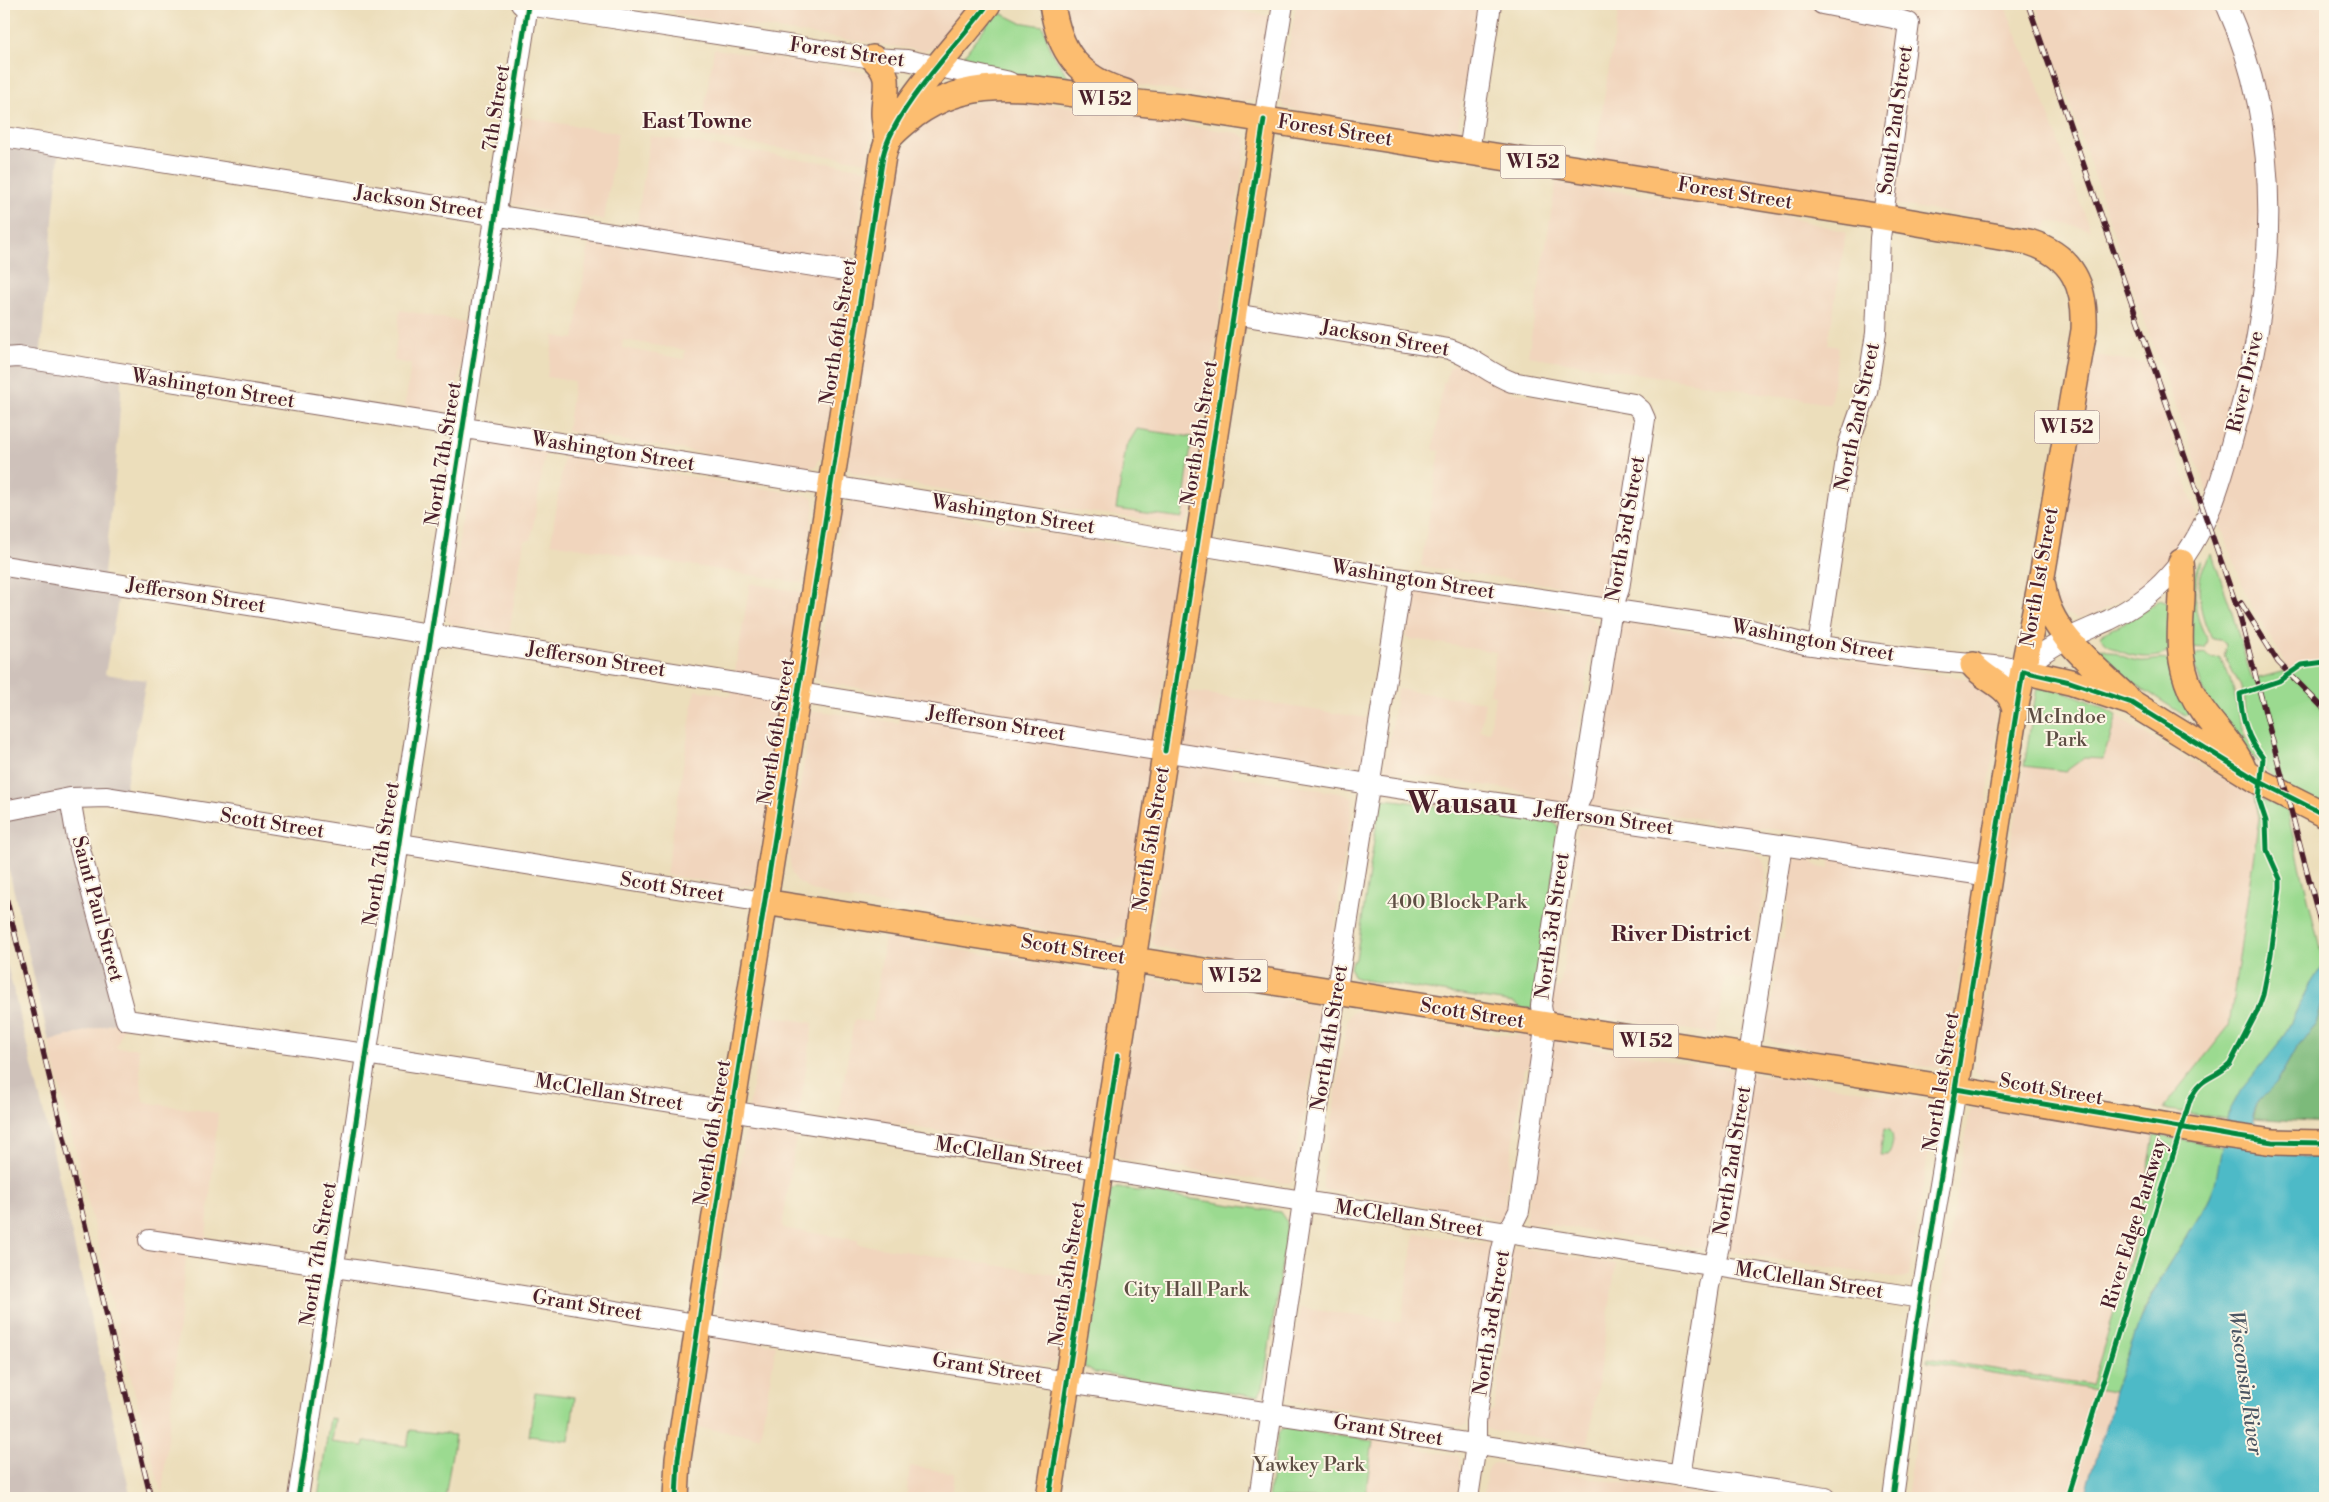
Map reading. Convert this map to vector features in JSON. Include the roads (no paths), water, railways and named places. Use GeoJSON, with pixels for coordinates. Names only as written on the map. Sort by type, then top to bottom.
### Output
{"type":"FeatureCollection","features":[{"type":"Feature","properties":{"kind":"main road","name":"North 6th Street"},"geometry":{"type":"LineString","coordinates":[[676,1498],[678,1459],[764,902],[880,174],[887,141],[905,110],[988,4]]}},
{"type":"Feature","properties":{"kind":"main road"},"geometry":{"type":"LineString","coordinates":[[1052,4],[1056,24],[1066,48],[1075,64],[1087,75],[1101,84],[1120,91],[1183,107]]}},
{"type":"Feature","properties":{"kind":"main road"},"geometry":{"type":"LineString","coordinates":[[873,58],[881,66],[886,78],[884,115],[887,141]]}},
{"type":"Feature","properties":{"kind":"main road","name":"WI 52"},"geometry":{"type":"LineString","coordinates":[[887,141],[922,110],[950,95],[988,88],[1028,88]]}},
{"type":"Feature","properties":{"kind":"main road","name":"Forest Street"},"geometry":{"type":"LineString","coordinates":[[1028,88],[1116,101],[1183,107],[1883,216],[2005,237],[2043,246],[2061,258],[2072,270],[2076,280]]}},
{"type":"Feature","properties":{"kind":"main road","name":"North 5th Street"},"geometry":{"type":"LineString","coordinates":[[1049,1498],[1264,120]]}},
{"type":"Feature","properties":{"kind":"main road","name":"North 1st Street"},"geometry":{"type":"LineString","coordinates":[[1956,1090],[2015,710],[2042,576],[2084,330],[2084,303],[2076,280]]}},
{"type":"Feature","properties":{"kind":"main road"},"geometry":{"type":"LineString","coordinates":[[2181,562],[2183,582],[2179,640],[2185,674],[2198,704],[2234,750],[2245,773]]}},
{"type":"Feature","properties":{"kind":"main road","name":"WI 52"},"geometry":{"type":"LineString","coordinates":[[2042,576],[2047,608],[2056,624],[2068,639],[2132,703],[2245,773],[2320,812]]}},
{"type":"Feature","properties":{"kind":"main road"},"geometry":{"type":"LineString","coordinates":[[1973,665],[2003,687],[2012,698],[2015,710]]}},
{"type":"Feature","properties":{"kind":"main road"},"geometry":{"type":"LineString","coordinates":[[2023,671],[2070,682],[2132,703]]}},
{"type":"Feature","properties":{"kind":"main road","name":"Scott Street"},"geometry":{"type":"LineString","coordinates":[[764,902],[1749,1057],[2273,1142],[2325,1143]]}},
{"type":"Feature","properties":{"kind":"main road"},"geometry":{"type":"LineString","coordinates":[[662,1498],[666,1479],[678,1459]]}},
{"type":"Feature","properties":{"kind":"street","name":"Forest Street"},"geometry":{"type":"LineString","coordinates":[[526,4],[873,58],[907,60],[1028,88]]}},
{"type":"Feature","properties":{"kind":"street","name":"7th Street"},"geometry":{"type":"LineString","coordinates":[[496,215],[526,4]]}},
{"type":"Feature","properties":{"kind":"street"},"geometry":{"type":"LineString","coordinates":[[1264,120],[1284,4]]}},
{"type":"Feature","properties":{"kind":"street"},"geometry":{"type":"LineString","coordinates":[[1469,152],[1491,4]]}},
{"type":"Feature","properties":{"kind":"street","name":"South 2nd Street"},"geometry":{"type":"LineString","coordinates":[[1822,4],[1909,23],[1883,216]]}},
{"type":"Feature","properties":{"kind":"street","name":"River Drive"},"geometry":{"type":"LineString","coordinates":[[2023,671],[2038,656],[2137,604],[2158,588],[2181,562],[2195,541],[2209,513],[2239,416],[2256,342],[2268,246],[2268,183],[2260,115],[2246,58],[2226,4]]}},
{"type":"Feature","properties":{"kind":"street","name":"Jackson Street"},"geometry":{"type":"LineString","coordinates":[[4,137],[864,274]]}},
{"type":"Feature","properties":{"kind":"street","name":"North 7th Street"},"geometry":{"type":"LineString","coordinates":[[298,1498],[332,1266],[496,215]]}},
{"type":"Feature","properties":{"kind":"street","name":"North 2nd Street"},"geometry":{"type":"LineString","coordinates":[[1818,646],[1848,446],[1867,392],[1876,332],[1879,253],[1883,216]]}},
{"type":"Feature","properties":{"kind":"street","name":"Jackson Street"},"geometry":{"type":"LineString","coordinates":[[1234,314],[1449,349],[1474,360],[1495,374],[1512,382],[1629,403],[1638,407],[1643,414]]}},
{"type":"Feature","properties":{"kind":"street","name":"Washington Street"},"geometry":{"type":"LineString","coordinates":[[4,358],[18,357],[463,429],[830,485],[1402,579],[1751,630],[1818,646],[1973,665],[1996,666],[2023,671]]}},
{"type":"Feature","properties":{"kind":"street","name":"North 3rd Street"},"geometry":{"type":"LineString","coordinates":[[1468,1498],[1476,1445],[1476,1422],[1499,1264],[1503,1244],[1519,1211],[1545,1025],[1541,1003],[1567,833],[1572,815],[1583,792],[1612,609],[1619,589],[1644,429],[1643,414]]}},
{"type":"Feature","properties":{"kind":"street","name":"Jefferson Street"},"geometry":{"type":"LineString","coordinates":[[4,566],[1369,784],[1990,876]]}},
{"type":"Feature","properties":{"kind":"street","name":"North 4th Street"},"geometry":{"type":"LineString","coordinates":[[1259,1498],[1303,1202],[1402,579]]}},
{"type":"Feature","properties":{"kind":"street","name":"Scott Street"},"geometry":{"type":"LineString","coordinates":[[4,811],[70,798],[107,797],[764,902]]}},
{"type":"Feature","properties":{"kind":"street","name":"Saint Paul Street"},"geometry":{"type":"LineString","coordinates":[[70,798],[77,838],[126,1020]]}},
{"type":"Feature","properties":{"kind":"street","name":"North 2nd Street"},"geometry":{"type":"LineString","coordinates":[[1680,1476],[1782,845]]}},
{"type":"Feature","properties":{"kind":"street","name":"McClellan Street"},"geometry":{"type":"LineString","coordinates":[[126,1020],[366,1054],[1100,1171],[1921,1298]]}},
{"type":"Feature","properties":{"kind":"street","name":"North 1st Street"},"geometry":{"type":"LineString","coordinates":[[1893,1498],[1921,1298],[1956,1090]]}},
{"type":"Feature","properties":{"kind":"street","name":"Grant Street"},"geometry":{"type":"LineString","coordinates":[[149,1240],[332,1266],[1826,1498]]}},
{"type":"Feature","properties":{"kind":"water","name":"Wisconsin River"},"geometry":{"type":"Polygon","coordinates":[[[2325,961],[2325,991],[2316,1025],[2296,1048],[2276,1084],[2256,1104],[2252,1115],[2261,1135],[2280,1150],[2303,1157],[2315,1157],[2325,1153],[2325,1498],[2084,1498],[2101,1444],[2114,1393],[2140,1320],[2162,1276],[2208,1202],[2215,1184],[2228,1114],[2241,1090],[2279,1044],[2325,961]]]}},
{"type":"Feature","properties":{"kind":"railway"},"geometry":{"type":"LineString","coordinates":[[2028,4],[2239,613],[2325,940]]}},
{"type":"Feature","properties":{"kind":"railway"},"geometry":{"type":"LineString","coordinates":[[2241,603],[2278,662],[2325,710]]}},
{"type":"Feature","properties":{"kind":"railway"},"geometry":{"type":"LineString","coordinates":[[4,889],[151,1498]]}},
{"type":"Feature","properties":{"kind":"district","name":"East Towne"},"geometry":{"type":"Point","coordinates":[697,122]}},
{"type":"Feature","properties":{"kind":"district","name":"Wausau"},"geometry":{"type":"Point","coordinates":[1462,804]}},
{"type":"Feature","properties":{"kind":"district","name":"River District"},"geometry":{"type":"Point","coordinates":[1681,934]}},
{"type":"Feature","properties":{"kind":"park label","name":"McIndoe Park"},"geometry":{"type":"Point","coordinates":[2066,728]}},
{"type":"Feature","properties":{"kind":"park label","name":"400 Block Park"},"geometry":{"type":"Point","coordinates":[1457,902]}},
{"type":"Feature","properties":{"kind":"park label","name":"City Hall Park"},"geometry":{"type":"Point","coordinates":[1186,1290]}},
{"type":"Feature","properties":{"kind":"park label","name":"Yawkey Park"},"geometry":{"type":"Point","coordinates":[1309,1465]}}]}
